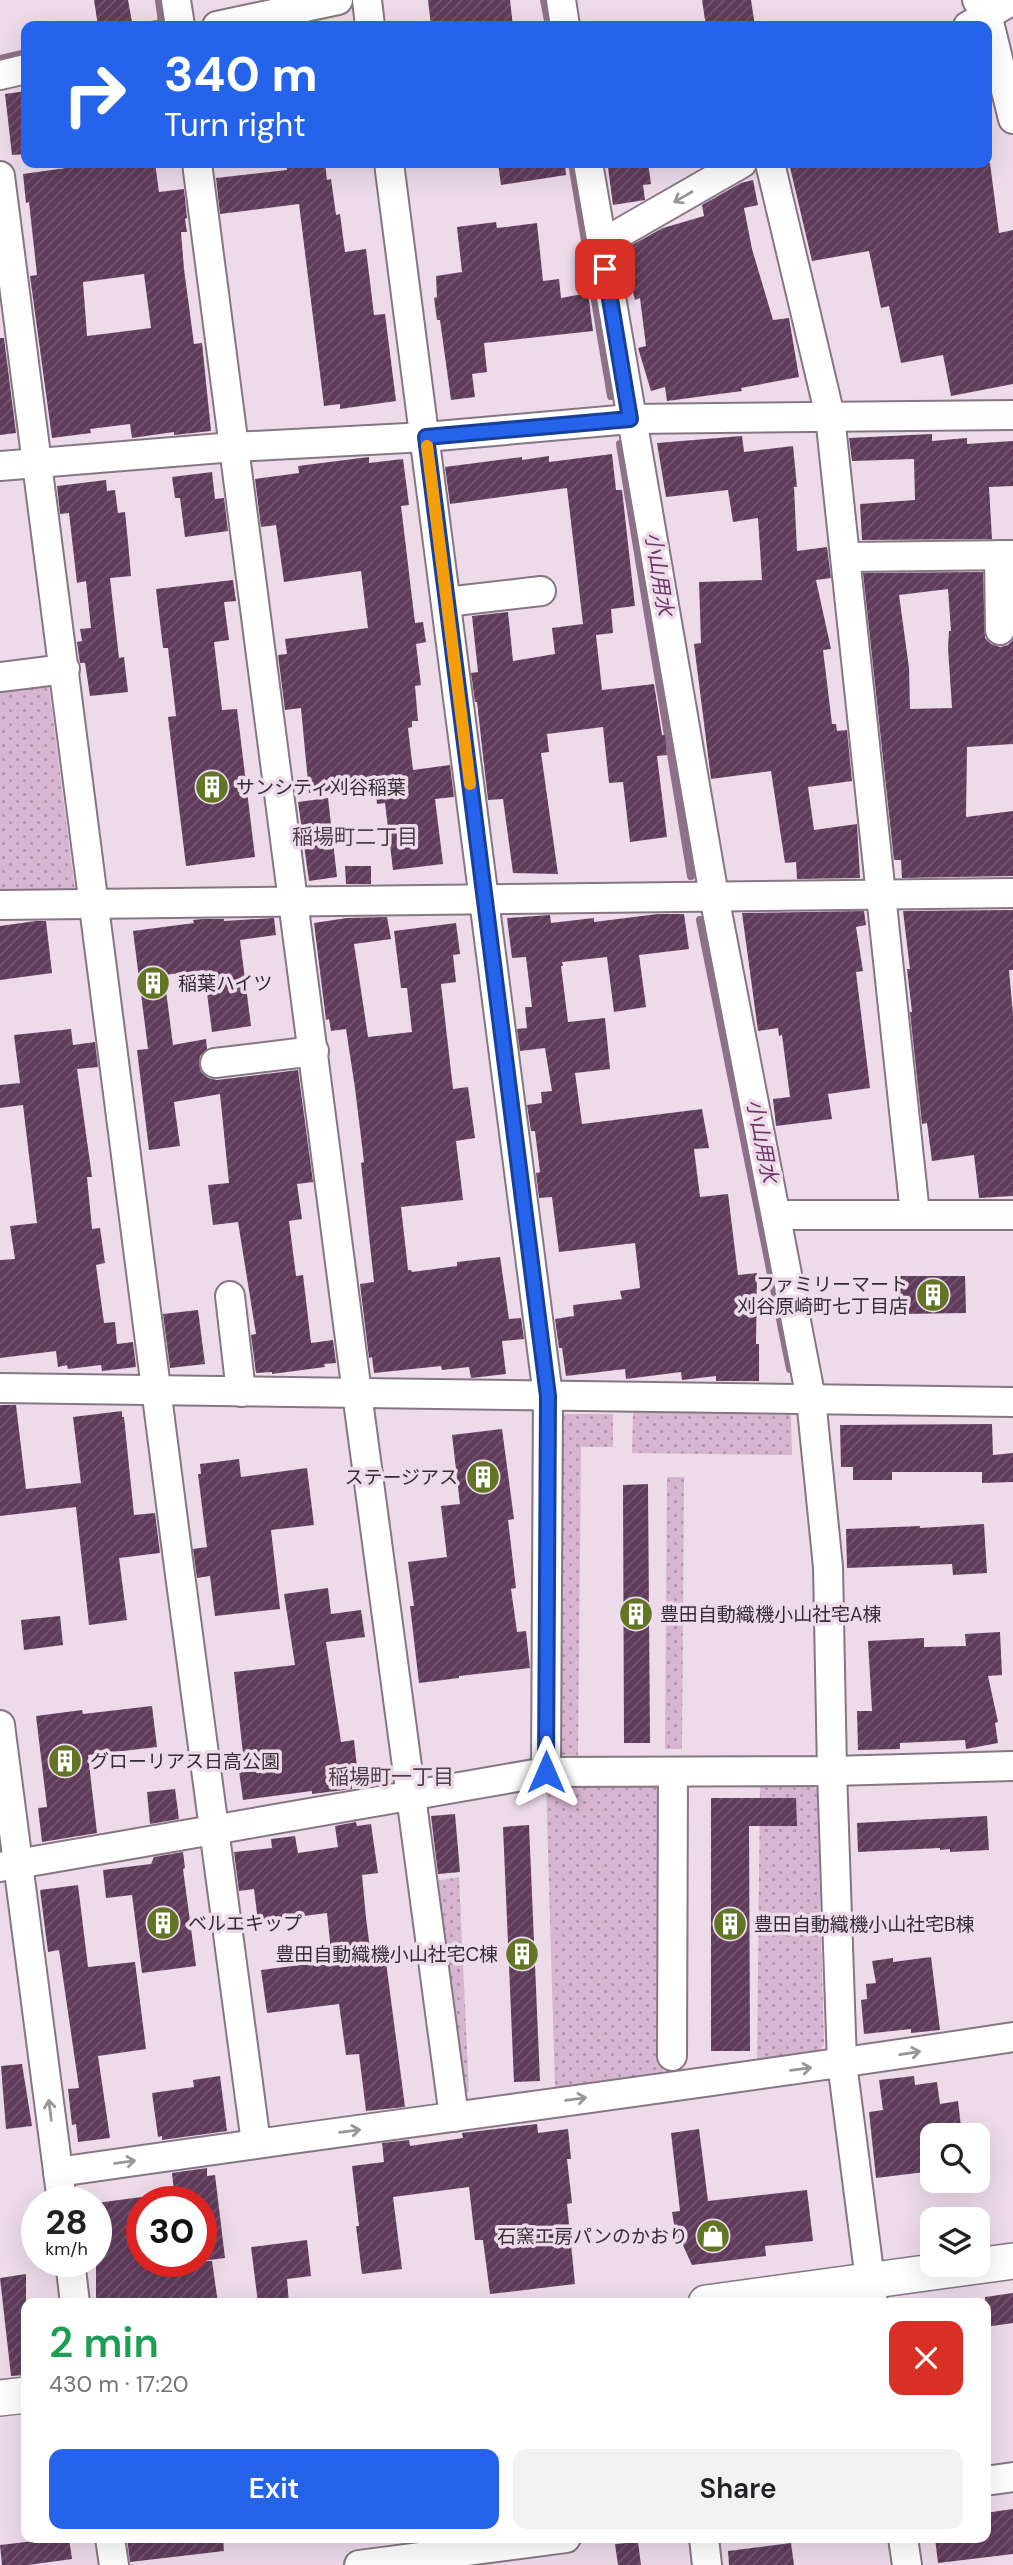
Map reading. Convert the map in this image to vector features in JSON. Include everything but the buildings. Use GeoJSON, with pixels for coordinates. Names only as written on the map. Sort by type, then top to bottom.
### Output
{"type":"FeatureCollection","features":[{"type":"Feature","properties":{"kind":"street"},"geometry":{"type":"LineString","coordinates":[[176,0],[179,21]]}},
{"type":"Feature","properties":{"kind":"street"},"geometry":{"type":"LineString","coordinates":[[240,21],[338,0]]}},
{"type":"Feature","properties":{"kind":"street"},"geometry":{"type":"LineString","coordinates":[[367,0],[369,21]]}},
{"type":"Feature","properties":{"kind":"street"},"geometry":{"type":"LineString","coordinates":[[561,0],[564,21]]}},
{"type":"Feature","properties":{"kind":"street"},"geometry":{"type":"LineString","coordinates":[[977,14],[1013,0]]}},
{"type":"Feature","properties":{"kind":"street"},"geometry":{"type":"LineString","coordinates":[[992,58],[1013,119]]}},
{"type":"Feature","properties":{"kind":"street"},"geometry":{"type":"LineString","coordinates":[[0,75],[21,70]]}},
{"type":"Feature","properties":{"kind":"street"},"geometry":{"type":"LineString","coordinates":[[198,168],[454,2117]]}},
{"type":"Feature","properties":{"kind":"street"},"geometry":{"type":"LineString","coordinates":[[390,168],[548,1396],[546,1772]]}},
{"type":"Feature","properties":{"kind":"street"},"geometry":{"type":"LineString","coordinates":[[588,168],[713,896],[811,1399],[828,1567],[842,2063],[871,2291]]}},
{"type":"Feature","properties":{"kind":"street"},"geometry":{"type":"LineString","coordinates":[[601,244],[734,168]]}},
{"type":"Feature","properties":{"kind":"street"},"geometry":{"type":"LineString","coordinates":[[771,168],[830,416],[915,1214]]}},
{"type":"Feature","properties":{"kind":"street"},"geometry":{"type":"LineString","coordinates":[[0,176],[4,233],[38,463],[256,2143]]}},
{"type":"Feature","properties":{"kind":"street"},"geometry":{"type":"LineString","coordinates":[[0,466],[234,447],[426,437],[630,419],[1013,415]]}},
{"type":"Feature","properties":{"kind":"street"},"geometry":{"type":"LineString","coordinates":[[846,557],[1006,555],[1000,630]]}},
{"type":"Feature","properties":{"kind":"street"},"geometry":{"type":"LineString","coordinates":[[446,602],[541,591]]}},
{"type":"Feature","properties":{"kind":"street"},"geometry":{"type":"LineString","coordinates":[[0,677],[65,669]]}},
{"type":"Feature","properties":{"kind":"street"},"geometry":{"type":"LineString","coordinates":[[0,905],[1013,893]]}},
{"type":"Feature","properties":{"kind":"street"},"geometry":{"type":"LineString","coordinates":[[215,1063],[314,1051]]}},
{"type":"Feature","properties":{"kind":"street"},"geometry":{"type":"LineString","coordinates":[[776,1215],[1013,1215]]}},
{"type":"Feature","properties":{"kind":"street"},"geometry":{"type":"LineString","coordinates":[[230,1296],[241,1392]]}},
{"type":"Feature","properties":{"kind":"street"},"geometry":{"type":"LineString","coordinates":[[0,1388],[1013,1402]]}},
{"type":"Feature","properties":{"kind":"street"},"geometry":{"type":"LineString","coordinates":[[0,1725],[9,1865],[60,2186]]}},
{"type":"Feature","properties":{"kind":"street"},"geometry":{"type":"LineString","coordinates":[[9,1865],[546,1772],[673,1773],[1013,1766]]}},
{"type":"Feature","properties":{"kind":"street"},"geometry":{"type":"LineString","coordinates":[[672,2056],[673,1773]]}},
{"type":"Feature","properties":{"kind":"street"},"geometry":{"type":"LineString","coordinates":[[58,2172],[1013,2037]]}},
{"type":"Feature","properties":{"kind":"street"},"geometry":{"type":"LineString","coordinates":[[775,2298],[871,2291],[1013,2261]]}},
{"type":"Feature","properties":{"kind":"street"},"geometry":{"type":"LineString","coordinates":[[71,2277],[74,2298]]}},
{"type":"Feature","properties":{"kind":"street"},"geometry":{"type":"LineString","coordinates":[[0,2398],[21,2396]]}},
{"type":"Feature","properties":{"kind":"street"},"geometry":{"type":"LineString","coordinates":[[991,2480],[1013,2477]]}},
{"type":"Feature","properties":{"kind":"street"},"geometry":{"type":"LineString","coordinates":[[111,2543],[114,2565]]}},
{"type":"Feature","properties":{"kind":"street"},"geometry":{"type":"LineString","coordinates":[[359,2565],[510,2555],[550,2543]]}},
{"type":"Feature","properties":{"kind":"street"},"geometry":{"type":"LineString","coordinates":[[705,2543],[707,2565]]}},
{"type":"Feature","properties":{"kind":"street"},"geometry":{"type":"LineString","coordinates":[[904,2543],[907,2565]]}},
{"type":"Feature","properties":{"kind":"shaded area"},"geometry":{"type":"Polygon","coordinates":[[[48,680],[75,891],[0,890],[0,686],[48,680]]]}},
{"type":"Feature","properties":{"kind":"shaded area"},"geometry":{"type":"Polygon","coordinates":[[[633,1412],[791,1415],[792,1455],[632,1453],[633,1412]]]}},
{"type":"Feature","properties":{"kind":"shaded area"},"geometry":{"type":"Polygon","coordinates":[[[563,1414],[613,1414],[613,1447],[581,1447],[578,1756],[560,1755],[563,1414]]]}},
{"type":"Feature","properties":{"kind":"shaded area"},"geometry":{"type":"Polygon","coordinates":[[[667,1477],[684,1477],[682,1749],[665,1749],[667,1477]]]}},
{"type":"Feature","properties":{"kind":"shaded area"},"geometry":{"type":"Polygon","coordinates":[[[808,1781],[817,1789],[824,2044],[816,2055],[757,2062],[760,1782],[808,1781]]]}},
{"type":"Feature","properties":{"kind":"shaded area"},"geometry":{"type":"Polygon","coordinates":[[[546,1783],[662,1784],[663,2075],[555,2088],[546,1783]]]}},
{"type":"Feature","properties":{"kind":"shaded area"},"geometry":{"type":"Polygon","coordinates":[[[459,1877],[469,2092],[461,2093],[435,1881],[459,1877]]]}},
{"type":"Feature","properties":{"kind":"waterway","name":"小山用水"},"geometry":{"type":"LineString","coordinates":[[159,0],[162,21]]}},
{"type":"Feature","properties":{"kind":"waterway","name":"小山用水"},"geometry":{"type":"LineString","coordinates":[[544,0],[548,21]]}},
{"type":"Feature","properties":{"kind":"waterway","name":"小山用水"},"geometry":{"type":"LineString","coordinates":[[0,59],[21,54]]}},
{"type":"Feature","properties":{"kind":"waterway","name":"小山用水"},"geometry":{"type":"LineString","coordinates":[[573,168],[611,396]]}},
{"type":"Feature","properties":{"kind":"waterway","name":"小山用水"},"geometry":{"type":"LineString","coordinates":[[620,444],[691,876]]}},
{"type":"Feature","properties":{"kind":"waterway","name":"小山用水"},"geometry":{"type":"LineString","coordinates":[[700,920],[790,1369]]}},
{"type":"Feature","properties":{"kind":"slow traffic"},"geometry":{"type":"LineString","coordinates":[[427,446],[470,784]]}},
{"type":"Feature","properties":{"kind":"place","name":"サンシティ刈谷稲葉"},"geometry":{"type":"Point","coordinates":[212,787]}},
{"type":"Feature","properties":{"kind":"place","name":"稲葉ハイツ"},"geometry":{"type":"Point","coordinates":[153,983]}},
{"type":"Feature","properties":{"kind":"place","name":"ファミリーマート 刈谷原崎町七丁目店"},"geometry":{"type":"Point","coordinates":[933,1295]}},
{"type":"Feature","properties":{"kind":"place","name":"ステージアス"},"geometry":{"type":"Point","coordinates":[483,1477]}},
{"type":"Feature","properties":{"kind":"place","name":"豊田自動織機小山社宅A棟"},"geometry":{"type":"Point","coordinates":[636,1614]}},
{"type":"Feature","properties":{"kind":"place","name":"グローリアス日高公園"},"geometry":{"type":"Point","coordinates":[65,1761]}},
{"type":"Feature","properties":{"kind":"place","name":"ベルエキップ"},"geometry":{"type":"Point","coordinates":[163,1923]}},
{"type":"Feature","properties":{"kind":"place","name":"豊田自動織機小山社宅B棟"},"geometry":{"type":"Point","coordinates":[730,1924]}},
{"type":"Feature","properties":{"kind":"place","name":"豊田自動織機小山社宅C棟"},"geometry":{"type":"Point","coordinates":[522,1954]}},
{"type":"Feature","properties":{"kind":"place","name":"石窯工房パンのかおり"},"geometry":{"type":"Point","coordinates":[713,2236]}},
{"type":"Feature","properties":{"kind":"district","name":"稲場町二丁目"},"geometry":{"type":"Point","coordinates":[355,837]}},
{"type":"Feature","properties":{"kind":"district","name":"稲場町一丁目"},"geometry":{"type":"Point","coordinates":[391,1777]}},
{"type":"Feature","properties":{"kind":"route"},"geometry":{"type":"LineString","coordinates":[[546,1772],[548,1396],[426,437],[630,419],[605,269]]}}]}
